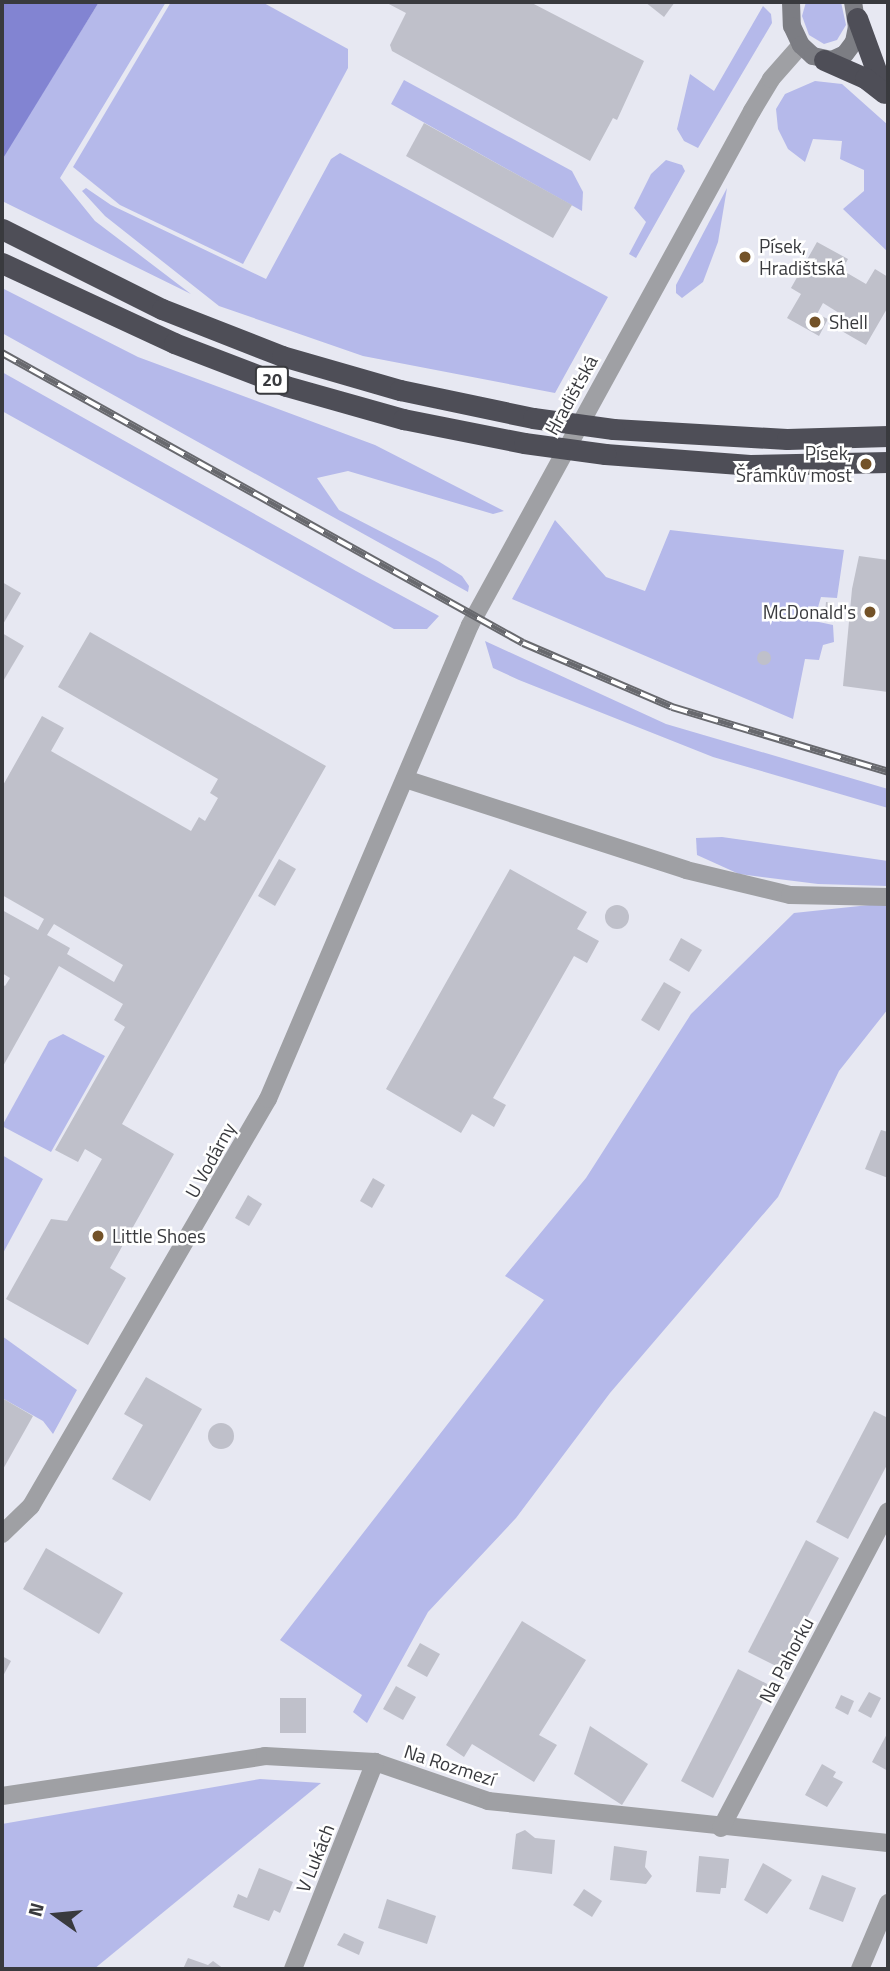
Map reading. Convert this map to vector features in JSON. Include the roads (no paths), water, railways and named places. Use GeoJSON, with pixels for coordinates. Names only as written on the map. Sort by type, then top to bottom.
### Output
{"type":"FeatureCollection","features":[{"type":"Feature","properties":{"kind":"highway"},"geometry":{"type":"LineString","coordinates":[[854,6],[886,94]]}},
{"type":"Feature","properties":{"kind":"highway"},"geometry":{"type":"LineString","coordinates":[[824,60],[886,94]]}},
{"type":"Feature","properties":{"kind":"highway","name":"20"},"geometry":{"type":"LineString","coordinates":[[2,229],[162,309],[282,356],[400,390],[533,418],[613,429],[787,439],[888,436]]}},
{"type":"Feature","properties":{"kind":"highway","name":"20"},"geometry":{"type":"LineString","coordinates":[[2,263],[174,343],[286,386],[403,419],[524,443],[605,454],[750,465],[888,462]]}},
{"type":"Feature","properties":{"kind":"street"},"geometry":{"type":"LineString","coordinates":[[791,2],[792,26],[801,45],[824,60],[840,58],[850,49],[854,6]]}},
{"type":"Feature","properties":{"kind":"street","name":"Hradišťská"},"geometry":{"type":"LineString","coordinates":[[405,779],[455,656],[534,505],[752,111],[779,69],[801,45]]}},
{"type":"Feature","properties":{"kind":"street"},"geometry":{"type":"LineString","coordinates":[[405,779],[696,872],[790,895],[888,897]]}},
{"type":"Feature","properties":{"kind":"street","name":"U Vodárny"},"geometry":{"type":"LineString","coordinates":[[2,1534],[31,1506],[268,1099],[405,779]]}},
{"type":"Feature","properties":{"kind":"street","name":"Na Pahorku"},"geometry":{"type":"LineString","coordinates":[[721,1828],[888,1511]]}},
{"type":"Feature","properties":{"kind":"street","name":"Na Rozmezí"},"geometry":{"type":"LineString","coordinates":[[2,1796],[265,1756],[375,1762],[488,1801],[721,1828],[888,1843]]}},
{"type":"Feature","properties":{"kind":"street","name":"V Lukách"},"geometry":{"type":"LineString","coordinates":[[293,1969],[375,1762]]}},
{"type":"Feature","properties":{"kind":"street"},"geometry":{"type":"LineString","coordinates":[[860,1969],[888,1903]]}},
{"type":"Feature","properties":{"kind":"water"},"geometry":{"type":"Polygon","coordinates":[[[2,2],[99,2],[2,160],[2,2]]]}},
{"type":"Feature","properties":{"kind":"railway"},"geometry":{"type":"LineString","coordinates":[[2,353],[523,643],[672,707],[888,772]]}},
{"type":"Feature","properties":{"kind":"place","name":"Písek, Hradištská"},"geometry":{"type":"Point","coordinates":[745,257]}},
{"type":"Feature","properties":{"kind":"place","name":"Shell"},"geometry":{"type":"Point","coordinates":[815,322]}},
{"type":"Feature","properties":{"kind":"place","name":"Písek, Šrámkův most"},"geometry":{"type":"Point","coordinates":[866,464]}},
{"type":"Feature","properties":{"kind":"place","name":"McDonald's"},"geometry":{"type":"Point","coordinates":[870,612]}},
{"type":"Feature","properties":{"kind":"place","name":"Little Shoes"},"geometry":{"type":"Point","coordinates":[98,1236]}}]}
